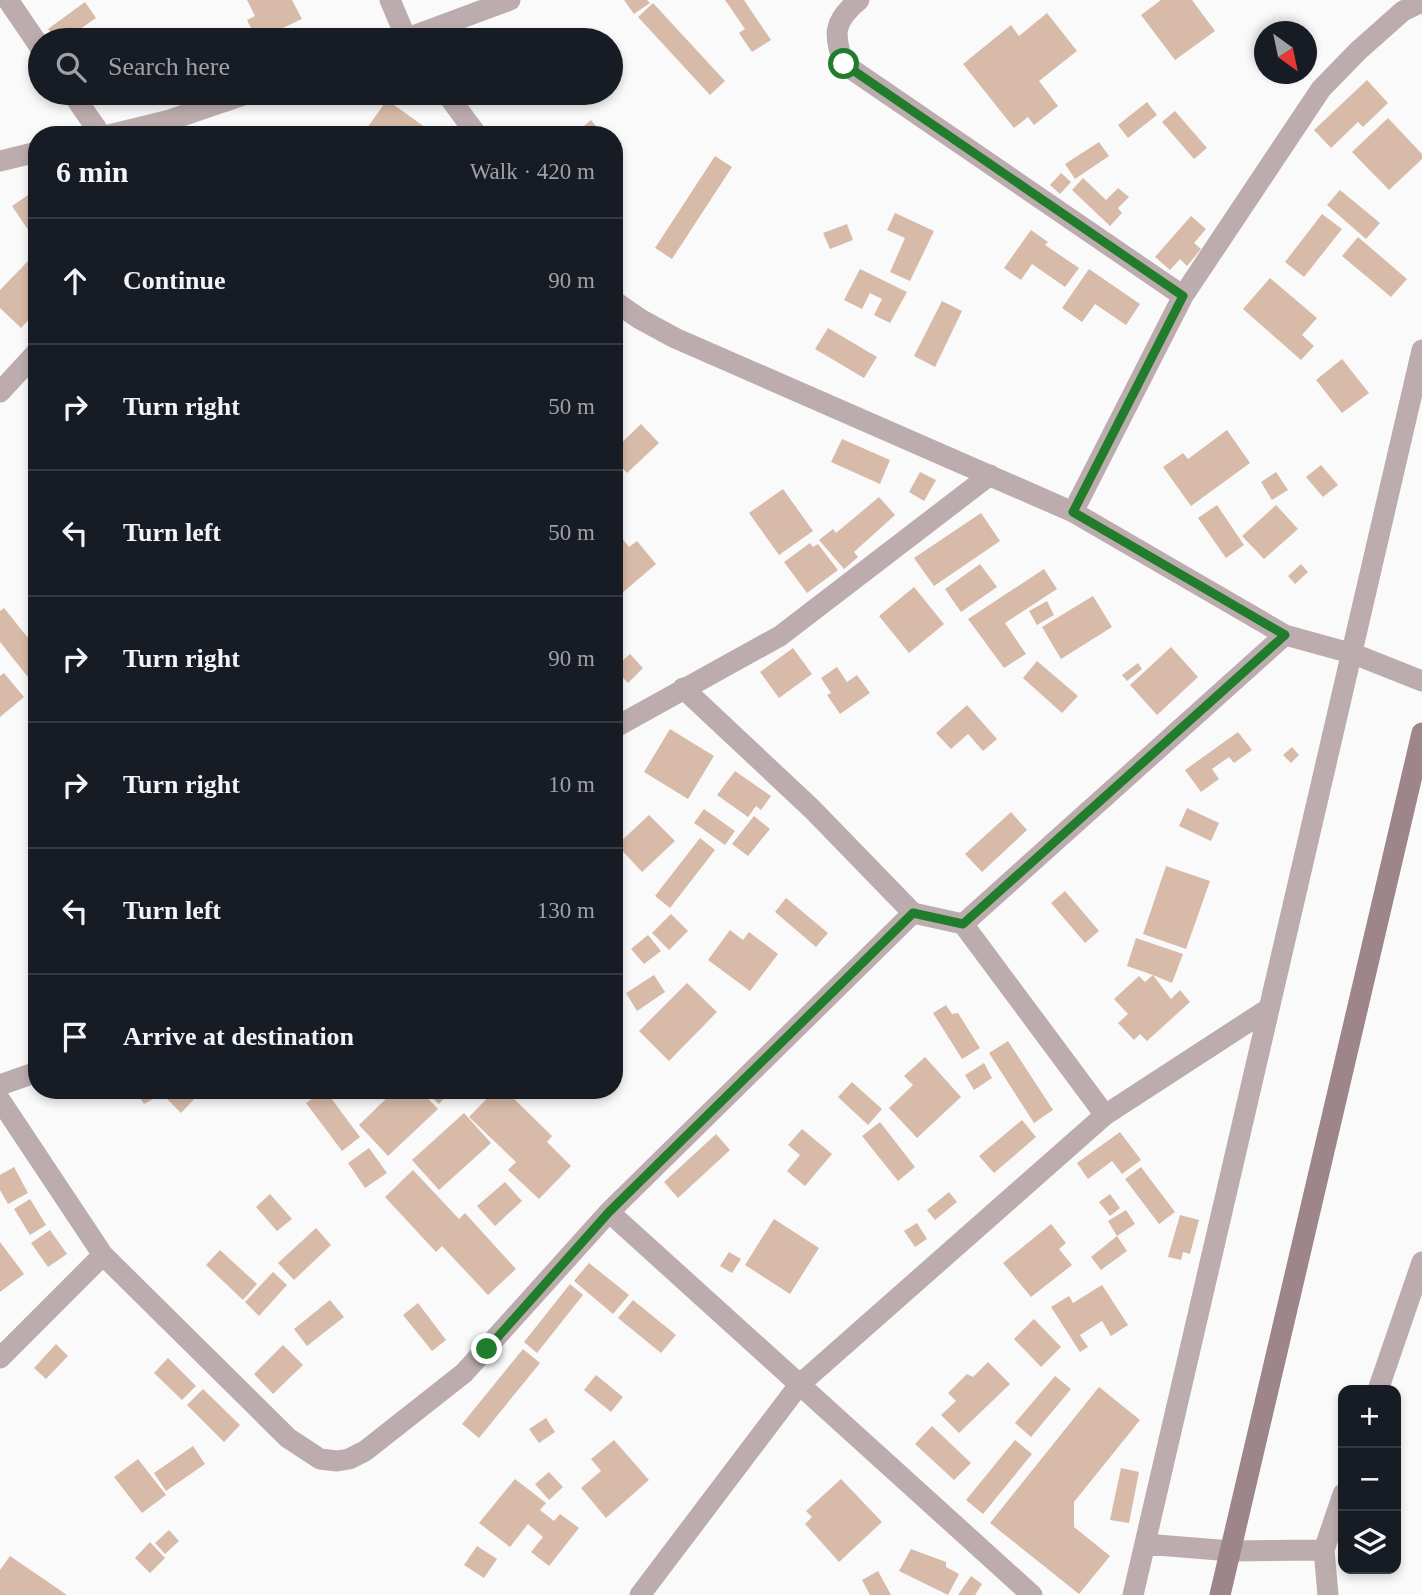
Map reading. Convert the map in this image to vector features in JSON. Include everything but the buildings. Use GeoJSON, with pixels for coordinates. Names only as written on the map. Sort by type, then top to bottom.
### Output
{"type":"FeatureCollection","features":[{"type":"Feature","properties":{"kind":"main road"},"geometry":{"type":"LineString","coordinates":[[1220,1595],[1422,733]]}},
{"type":"Feature","properties":{"kind":"street"},"geometry":{"type":"LineString","coordinates":[[8,0],[28,29]]}},
{"type":"Feature","properties":{"kind":"street"},"geometry":{"type":"LineString","coordinates":[[390,0],[400,28]]}},
{"type":"Feature","properties":{"kind":"street"},"geometry":{"type":"LineString","coordinates":[[436,28],[510,0]]}},
{"type":"Feature","properties":{"kind":"street"},"geometry":{"type":"LineString","coordinates":[[859,0],[838,23],[835,41],[844,64],[1183,296]]}},
{"type":"Feature","properties":{"kind":"street"},"geometry":{"type":"LineString","coordinates":[[1073,512],[1183,296],[1321,89],[1403,11],[1422,2]]}},
{"type":"Feature","properties":{"kind":"street"},"geometry":{"type":"LineString","coordinates":[[80,105],[95,126]]}},
{"type":"Feature","properties":{"kind":"street"},"geometry":{"type":"LineString","coordinates":[[170,126],[220,105]]}},
{"type":"Feature","properties":{"kind":"street"},"geometry":{"type":"LineString","coordinates":[[455,105],[470,126]]}},
{"type":"Feature","properties":{"kind":"street"},"geometry":{"type":"LineString","coordinates":[[0,161],[28,154]]}},
{"type":"Feature","properties":{"kind":"street"},"geometry":{"type":"LineString","coordinates":[[623,307],[676,338],[1073,512],[1285,635],[1354,654],[1422,681]]}},
{"type":"Feature","properties":{"kind":"street"},"geometry":{"type":"LineString","coordinates":[[1133,1595],[1268,1009],[1354,654],[1422,350]]}},
{"type":"Feature","properties":{"kind":"street"},"geometry":{"type":"LineString","coordinates":[[0,392],[28,362]]}},
{"type":"Feature","properties":{"kind":"street"},"geometry":{"type":"LineString","coordinates":[[623,723],[780,636],[810,616],[990,475]]}},
{"type":"Feature","properties":{"kind":"street"},"geometry":{"type":"LineString","coordinates":[[963,924],[1285,635]]}},
{"type":"Feature","properties":{"kind":"street"},"geometry":{"type":"LineString","coordinates":[[684,688],[812,809],[913,913],[963,924],[1105,1115]]}},
{"type":"Feature","properties":{"kind":"street"},"geometry":{"type":"LineString","coordinates":[[0,1100],[103,1255],[288,1438],[320,1459],[337,1461],[365,1451],[464,1373],[609,1212],[913,913]]}},
{"type":"Feature","properties":{"kind":"street"},"geometry":{"type":"LineString","coordinates":[[640,1595],[799,1385],[1105,1115],[1268,1009]]}},
{"type":"Feature","properties":{"kind":"street"},"geometry":{"type":"LineString","coordinates":[[0,1085],[28,1075]]}},
{"type":"Feature","properties":{"kind":"street"},"geometry":{"type":"LineString","coordinates":[[609,1212],[1032,1595]]}},
{"type":"Feature","properties":{"kind":"street"},"geometry":{"type":"LineString","coordinates":[[0,1358],[103,1255]]}},
{"type":"Feature","properties":{"kind":"street"},"geometry":{"type":"LineString","coordinates":[[1380,1385],[1422,1262]]}},
{"type":"Feature","properties":{"kind":"street"},"geometry":{"type":"LineString","coordinates":[[1328,1595],[1324,1550],[1338,1509]]}},
{"type":"Feature","properties":{"kind":"street"},"geometry":{"type":"LineString","coordinates":[[1145,1544],[1231,1550],[1324,1550]]}},
{"type":"Feature","properties":{"kind":"route"},"geometry":{"type":"LineString","coordinates":[[487,1349],[609,1212],[913,913],[963,924],[1285,635],[1073,512],[1183,296],[844,64]]}}]}
